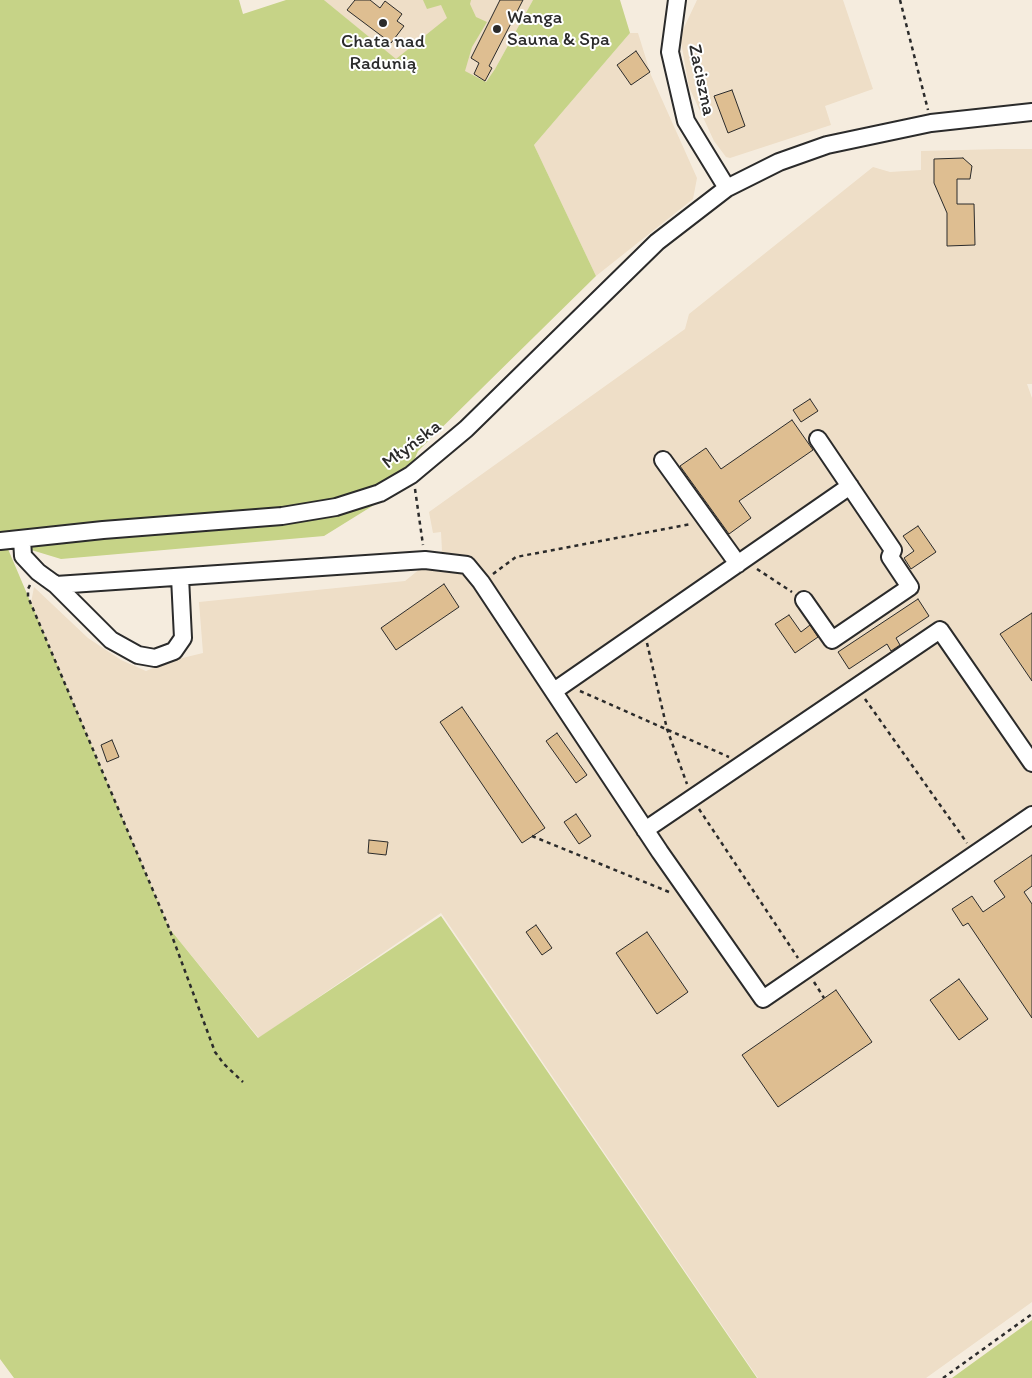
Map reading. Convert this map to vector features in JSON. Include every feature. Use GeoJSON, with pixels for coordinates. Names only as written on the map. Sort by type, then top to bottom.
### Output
{"type":"FeatureCollection","features":[{"type":"Feature","properties":{"kind":"street","name":"Zaciszna"},"geometry":{"type":"LineString","coordinates":[[677,0],[670,52],[686,122],[726,188]]}},
{"type":"Feature","properties":{"kind":"street","name":"Młyńska"},"geometry":{"type":"LineString","coordinates":[[0,541],[103,530],[282,516],[336,507],[380,493],[411,475],[466,428],[657,242],[726,188],[779,162],[827,145],[931,123],[1032,112]]}},
{"type":"Feature","properties":{"kind":"street"},"geometry":{"type":"LineString","coordinates":[[804,600],[832,640],[910,587],[890,557],[893,550],[818,439]]}},
{"type":"Feature","properties":{"kind":"street"},"geometry":{"type":"LineString","coordinates":[[663,460],[707,521],[741,562]]}},
{"type":"Feature","properties":{"kind":"street"},"geometry":{"type":"LineString","coordinates":[[559,688],[850,486]]}},
{"type":"Feature","properties":{"kind":"street"},"geometry":{"type":"LineString","coordinates":[[22,539],[23,556],[38,572],[56,585],[111,640],[138,655],[155,658],[174,651],[183,638],[180,577]]}},
{"type":"Feature","properties":{"kind":"street"},"geometry":{"type":"LineString","coordinates":[[56,585],[425,560],[467,565],[559,688],[645,830],[763,1000],[1032,815]]}},
{"type":"Feature","properties":{"kind":"street"},"geometry":{"type":"LineString","coordinates":[[645,830],[940,630],[1032,763]]}},
{"type":"Feature","properties":{"kind":"path"},"geometry":{"type":"LineString","coordinates":[[900,0],[931,123]]}},
{"type":"Feature","properties":{"kind":"path"},"geometry":{"type":"LineString","coordinates":[[411,475],[417,497],[425,560]]}},
{"type":"Feature","properties":{"kind":"path"},"geometry":{"type":"LineString","coordinates":[[481,582],[516,557],[707,521]]}},
{"type":"Feature","properties":{"kind":"path"},"geometry":{"type":"LineString","coordinates":[[741,562],[804,600]]}},
{"type":"Feature","properties":{"kind":"path"},"geometry":{"type":"LineString","coordinates":[[28,596],[169,928],[215,1052],[224,1064],[243,1082]]}},
{"type":"Feature","properties":{"kind":"path"},"geometry":{"type":"LineString","coordinates":[[644,629],[667,729],[692,798],[824,998]]}},
{"type":"Feature","properties":{"kind":"path"},"geometry":{"type":"LineString","coordinates":[[856,687],[976,854]]}},
{"type":"Feature","properties":{"kind":"path"},"geometry":{"type":"LineString","coordinates":[[559,688],[667,729],[744,763]]}},
{"type":"Feature","properties":{"kind":"path"},"geometry":{"type":"LineString","coordinates":[[532,836],[669,892]]}},
{"type":"Feature","properties":{"kind":"path"},"geometry":{"type":"LineString","coordinates":[[943,1378],[1032,1314]]}},
{"type":"Feature","properties":{"kind":"shaded area"},"geometry":{"type":"Polygon","coordinates":[[[324,0],[533,0],[495,69],[463,115],[324,0]]]}},
{"type":"Feature","properties":{"kind":"shaded area"},"geometry":{"type":"Polygon","coordinates":[[[697,0],[843,0],[873,89],[825,106],[831,125],[730,158],[726,157],[714,141],[689,87],[680,36],[697,0]]]}},
{"type":"Feature","properties":{"kind":"shaded area"},"geometry":{"type":"Polygon","coordinates":[[[630,33],[638,33],[651,75],[697,178],[693,199],[596,276],[534,145],[630,33]]]}},
{"type":"Feature","properties":{"kind":"shaded area"},"geometry":{"type":"Polygon","coordinates":[[[1032,149],[1032,384],[1027,384],[1032,398],[1032,1302],[926,1378],[758,1378],[441,913],[259,1038],[169,928],[31,603],[34,587],[88,638],[121,660],[146,671],[170,661],[203,653],[199,602],[405,581],[442,551],[441,532],[433,533],[429,512],[685,329],[689,314],[873,167],[890,172],[921,170],[921,151],[1032,149]]]}},
{"type":"Feature","properties":{"kind":"green space"},"geometry":{"type":"Polygon","coordinates":[[[0,0],[239,0],[243,14],[286,0],[324,0],[396,59],[447,18],[441,5],[427,9],[423,0],[471,0],[470,4],[476,17],[487,22],[472,47],[465,71],[486,82],[533,0],[620,0],[630,33],[534,145],[596,276],[418,451],[403,487],[324,536],[61,559],[5,542],[169,928],[258,1038],[441,916],[757,1378],[14,1378],[0,1359],[0,0]]]}},
{"type":"Feature","properties":{"kind":"green space"},"geometry":{"type":"Polygon","coordinates":[[[1032,1320],[1032,1378],[952,1378],[1032,1320]]]}},
{"type":"Feature","properties":{"kind":"building","name":"Chata nad Radunią"},"geometry":{"type":"Polygon","coordinates":[[[355,0],[370,0],[380,8],[385,1],[402,14],[397,21],[404,26],[391,43],[347,10],[355,0]]]}},
{"type":"Feature","properties":{"kind":"building","name":"Wanga Sauna & Spa"},"geometry":{"type":"Polygon","coordinates":[[[500,0],[523,0],[489,66],[492,68],[485,81],[474,74],[479,63],[471,58],[500,0]]]}},
{"type":"Feature","properties":{"kind":"building"},"geometry":{"type":"Polygon","coordinates":[[[636,51],[650,72],[631,85],[617,65],[636,51]]]}},
{"type":"Feature","properties":{"kind":"building"},"geometry":{"type":"Polygon","coordinates":[[[732,90],[745,126],[728,133],[714,96],[732,90]]]}},
{"type":"Feature","properties":{"kind":"building"},"geometry":{"type":"Polygon","coordinates":[[[963,158],[972,166],[970,179],[957,179],[957,204],[974,204],[975,245],[947,246],[947,213],[934,183],[934,159],[963,158]]]}},
{"type":"Feature","properties":{"kind":"building"},"geometry":{"type":"Polygon","coordinates":[[[810,399],[818,411],[801,422],[793,410],[810,399]]]}},
{"type":"Feature","properties":{"kind":"building"},"geometry":{"type":"Polygon","coordinates":[[[792,420],[813,450],[739,501],[751,518],[729,534],[680,466],[706,448],[721,469],[792,420]]]}},
{"type":"Feature","properties":{"kind":"building"},"geometry":{"type":"Polygon","coordinates":[[[918,526],[936,552],[911,569],[904,558],[914,551],[903,536],[918,526]]]}},
{"type":"Feature","properties":{"kind":"building"},"geometry":{"type":"Polygon","coordinates":[[[444,584],[459,607],[396,650],[381,628],[444,584]]]}},
{"type":"Feature","properties":{"kind":"building"},"geometry":{"type":"Polygon","coordinates":[[[918,599],[929,616],[896,638],[900,645],[891,651],[887,644],[849,669],[838,652],[918,599]]]}},
{"type":"Feature","properties":{"kind":"building"},"geometry":{"type":"Polygon","coordinates":[[[1032,613],[1032,681],[1000,634],[1032,613]]]}},
{"type":"Feature","properties":{"kind":"building"},"geometry":{"type":"Polygon","coordinates":[[[789,615],[801,632],[810,625],[818,637],[795,653],[775,624],[789,615]]]}},
{"type":"Feature","properties":{"kind":"building"},"geometry":{"type":"Polygon","coordinates":[[[462,707],[545,828],[522,843],[440,722],[462,707]]]}},
{"type":"Feature","properties":{"kind":"building"},"geometry":{"type":"Polygon","coordinates":[[[557,733],[587,775],[576,783],[546,741],[557,733]]]}},
{"type":"Feature","properties":{"kind":"building"},"geometry":{"type":"Polygon","coordinates":[[[112,740],[119,757],[107,762],[101,745],[112,740]]]}},
{"type":"Feature","properties":{"kind":"building"},"geometry":{"type":"Polygon","coordinates":[[[576,814],[591,836],[579,844],[564,822],[576,814]]]}},
{"type":"Feature","properties":{"kind":"building"},"geometry":{"type":"Polygon","coordinates":[[[369,840],[388,842],[386,855],[368,853],[369,840]]]}},
{"type":"Feature","properties":{"kind":"building"},"geometry":{"type":"Polygon","coordinates":[[[1032,855],[1032,886],[1024,892],[1032,904],[1032,1018],[968,923],[963,926],[952,909],[972,896],[983,912],[1005,897],[994,881],[1032,855]]]}},
{"type":"Feature","properties":{"kind":"building"},"geometry":{"type":"Polygon","coordinates":[[[536,925],[552,948],[542,955],[526,932],[536,925]]]}},
{"type":"Feature","properties":{"kind":"building"},"geometry":{"type":"Polygon","coordinates":[[[647,932],[688,992],[657,1014],[616,953],[647,932]]]}},
{"type":"Feature","properties":{"kind":"building"},"geometry":{"type":"Polygon","coordinates":[[[959,979],[988,1019],[959,1040],[930,1000],[959,979]]]}},
{"type":"Feature","properties":{"kind":"building"},"geometry":{"type":"Polygon","coordinates":[[[836,990],[872,1042],[778,1107],[742,1055],[836,990]]]}},
{"type":"Feature","properties":{"kind":"place","name":"Chata nad Radunią"},"geometry":{"type":"Point","coordinates":[383,23]}},
{"type":"Feature","properties":{"kind":"place","name":"Wanga Sauna & Spa"},"geometry":{"type":"Point","coordinates":[497,29]}}]}
